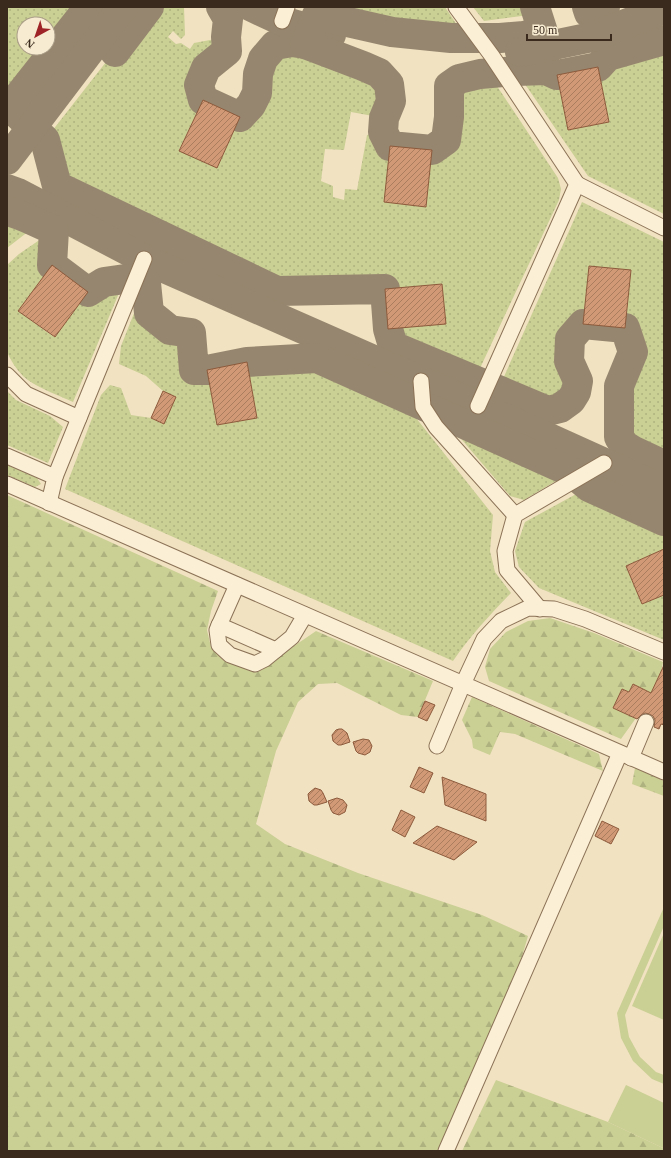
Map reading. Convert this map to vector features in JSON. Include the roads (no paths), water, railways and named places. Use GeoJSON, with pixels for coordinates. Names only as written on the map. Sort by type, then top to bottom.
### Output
{"type":"FeatureCollection","features":[{"type":"Feature","properties":{"kind":"lane"},"geometry":{"type":"LineString","coordinates":[[282,21],[286,7]]}},
{"type":"Feature","properties":{"kind":"lane"},"geometry":{"type":"LineString","coordinates":[[456,7],[492,56],[577,184],[664,228]]}},
{"type":"Feature","properties":{"kind":"lane"},"geometry":{"type":"LineString","coordinates":[[478,406],[577,184]]}},
{"type":"Feature","properties":{"kind":"lane"},"geometry":{"type":"LineString","coordinates":[[49,503],[54,477],[144,259]]}},
{"type":"Feature","properties":{"kind":"lane"},"geometry":{"type":"LineString","coordinates":[[7,375],[26,394],[79,418]]}},
{"type":"Feature","properties":{"kind":"lane"},"geometry":{"type":"LineString","coordinates":[[421,381],[422,407],[436,427],[514,515]]}},
{"type":"Feature","properties":{"kind":"lane"},"geometry":{"type":"LineString","coordinates":[[7,456],[54,477]]}},
{"type":"Feature","properties":{"kind":"lane"},"geometry":{"type":"LineString","coordinates":[[540,609],[507,570],[505,551],[514,515],[604,463]]}},
{"type":"Feature","properties":{"kind":"lane"},"geometry":{"type":"LineString","coordinates":[[7,484],[625,755],[663,769]]}},
{"type":"Feature","properties":{"kind":"lane"},"geometry":{"type":"LineString","coordinates":[[237,585],[217,630],[219,645],[230,655],[255,664],[265,659],[292,637],[305,615]]}},
{"type":"Feature","properties":{"kind":"lane"},"geometry":{"type":"LineString","coordinates":[[437,746],[484,639],[500,621],[528,608],[554,609],[585,619],[664,652]]}},
{"type":"Feature","properties":{"kind":"lane"},"geometry":{"type":"LineString","coordinates":[[219,625],[276,650]]}},
{"type":"Feature","properties":{"kind":"lane"},"geometry":{"type":"LineString","coordinates":[[446,1151],[625,755],[646,722]]}}]}
